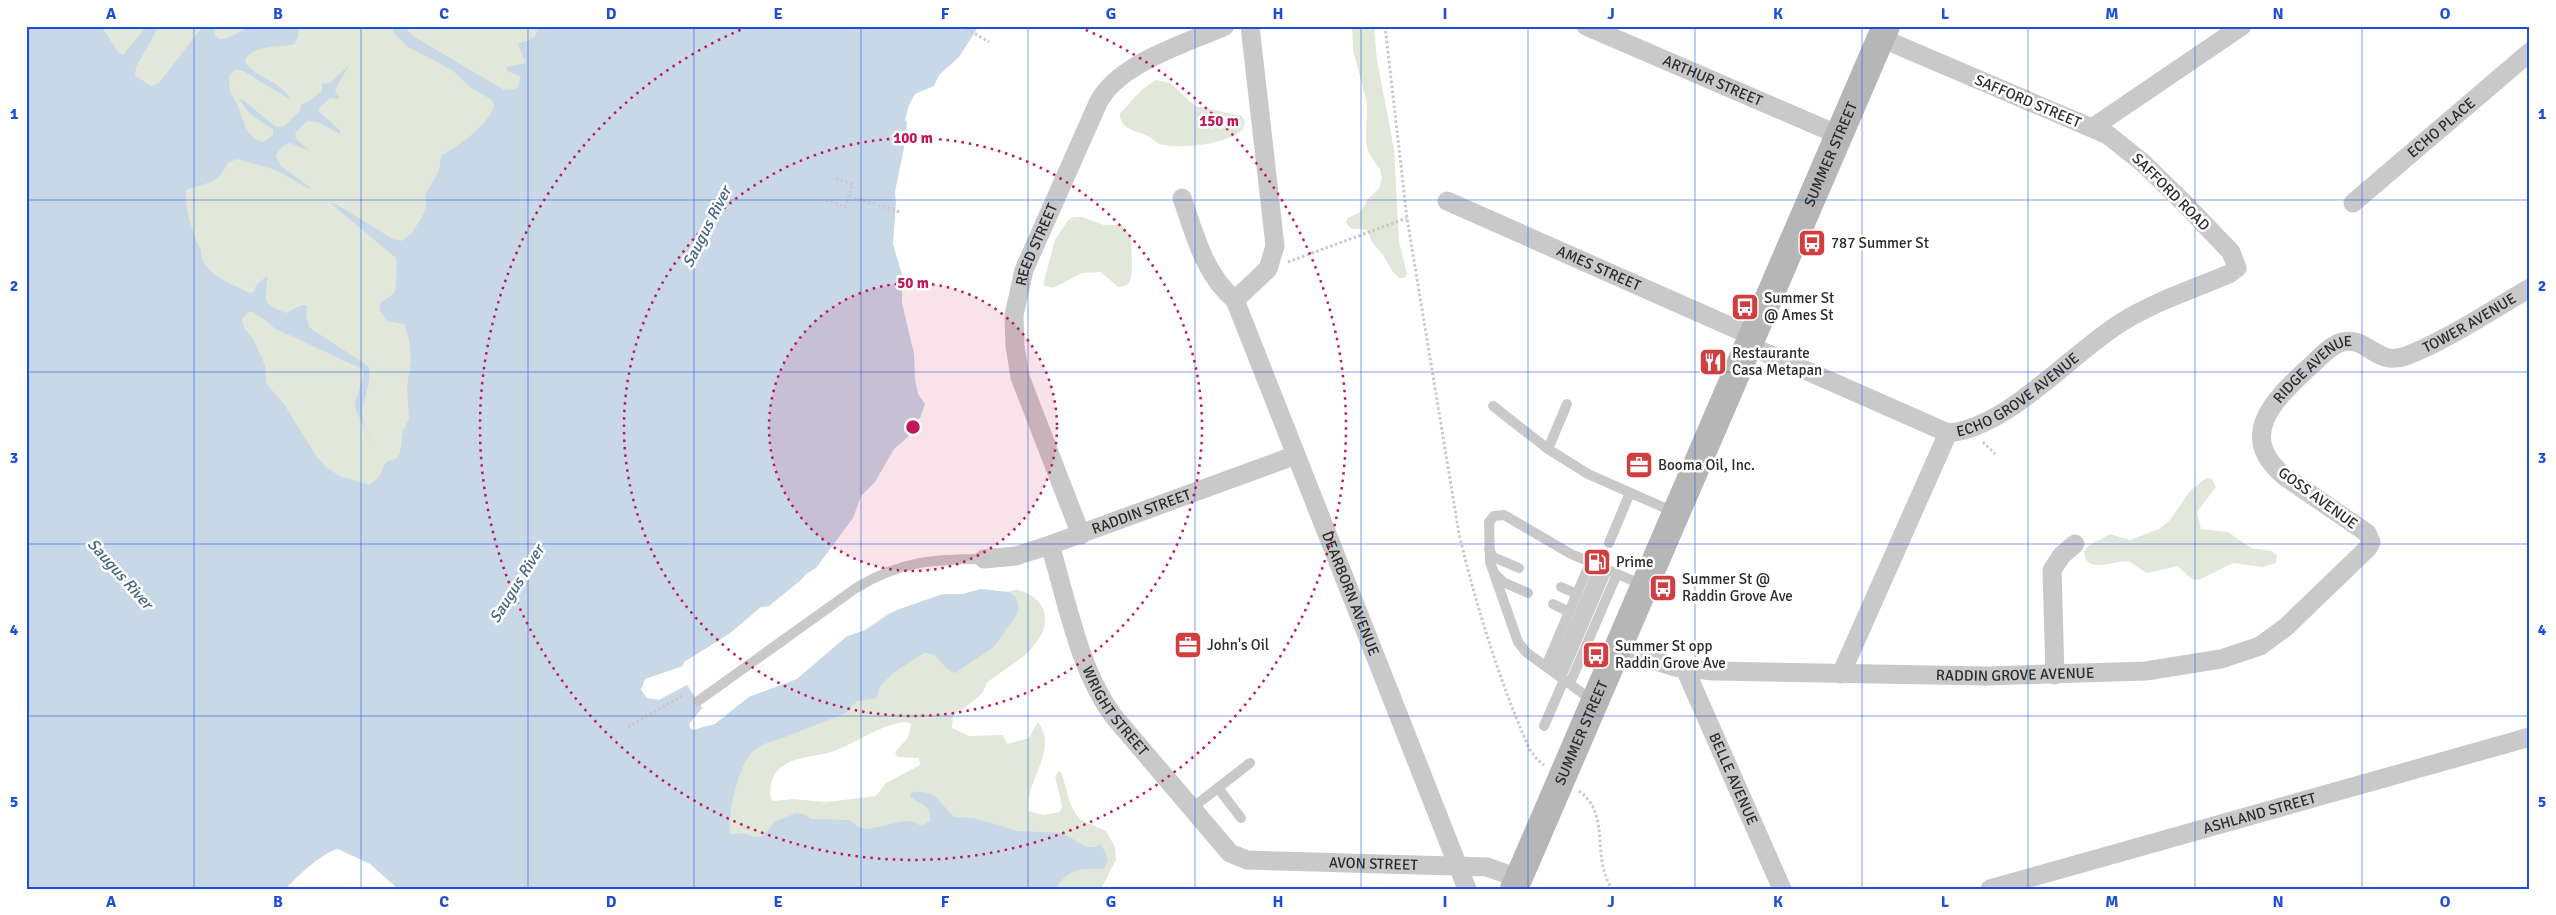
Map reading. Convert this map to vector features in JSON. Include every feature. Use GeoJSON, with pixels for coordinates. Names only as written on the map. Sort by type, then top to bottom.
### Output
{"type":"FeatureCollection","features":[{"type":"Feature","properties":{"kind":"main road","name":"SUMMER STREET"},"geometry":{"type":"LineString","coordinates":[[1516,883],[1883,32]]}},
{"type":"Feature","properties":{"kind":"street","name":"REED STREET"},"geometry":{"type":"LineString","coordinates":[[1081,534],[1026,391],[1017,362],[1014,323],[1019,285],[1098,103],[1110,85],[1126,71],[1225,26]]}},
{"type":"Feature","properties":{"kind":"street"},"geometry":{"type":"LineString","coordinates":[[1235,300],[1264,274],[1272,261],[1274,241],[1250,26]]}},
{"type":"Feature","properties":{"kind":"street","name":"ARTHUR STREET"},"geometry":{"type":"LineString","coordinates":[[1586,26],[1839,135]]}},
{"type":"Feature","properties":{"kind":"street","name":"SAFFORD STREET"},"geometry":{"type":"LineString","coordinates":[[1883,32],[2092,128],[2242,26]]}},
{"type":"Feature","properties":{"kind":"street","name":"ECHO PLACE"},"geometry":{"type":"LineString","coordinates":[[2353,203],[2530,52]]}},
{"type":"Feature","properties":{"kind":"street","name":"SAFFORD ROAD"},"geometry":{"type":"LineString","coordinates":[[2092,128],[2117,141],[2162,181],[2231,252],[2236,262],[2236,269]]}},
{"type":"Feature","properties":{"kind":"street","name":"DEARBORN AVENUE"},"geometry":{"type":"LineString","coordinates":[[1182,198],[1207,266],[1221,288],[1235,300],[1467,889]]}},
{"type":"Feature","properties":{"kind":"street","name":"AMES STREET"},"geometry":{"type":"LineString","coordinates":[[1447,201],[1948,433]]}},
{"type":"Feature","properties":{"kind":"street","name":"ECHO GROVE AVENUE"},"geometry":{"type":"LineString","coordinates":[[1841,674],[1948,433],[1973,428],[1989,420],[2033,390],[2105,333],[2128,319],[2236,269]]}},
{"type":"Feature","properties":{"kind":"street","name":"TOWER AVENUE"},"geometry":{"type":"LineString","coordinates":[[2406,356],[2530,288]]}},
{"type":"Feature","properties":{"kind":"street","name":"RIDGE AVENUE"},"geometry":{"type":"LineString","coordinates":[[2266,454],[2261,429],[2267,413],[2286,389],[2334,346],[2353,342],[2386,359],[2406,356]]}},
{"type":"Feature","properties":{"kind":"street","name":"GOSS AVENUE"},"geometry":{"type":"LineString","coordinates":[[2266,454],[2284,476],[2367,533],[2370,540]]}},
{"type":"Feature","properties":{"kind":"street","name":"RADDIN STREET"},"geometry":{"type":"LineString","coordinates":[[984,559],[1016,556],[1050,545],[1296,455]]}},
{"type":"Feature","properties":{"kind":"street","name":"RADDIN GROVE AVENUE"},"geometry":{"type":"LineString","coordinates":[[1616,649],[1686,670],[1980,676],[2146,671],[2211,661],[2255,649],[2286,627],[2368,548],[2370,540]]}},
{"type":"Feature","properties":{"kind":"street"},"geometry":{"type":"LineString","coordinates":[[2054,675],[2052,570],[2062,555],[2075,544]]}},
{"type":"Feature","properties":{"kind":"street","name":"WRIGHT STREET"},"geometry":{"type":"LineString","coordinates":[[1050,545],[1085,660],[1098,694],[1115,718],[1228,851]]}},
{"type":"Feature","properties":{"kind":"street","name":"BELLE AVENUE"},"geometry":{"type":"LineString","coordinates":[[1686,670],[1782,889]]}},
{"type":"Feature","properties":{"kind":"street","name":"ASHLAND STREET"},"geometry":{"type":"LineString","coordinates":[[1990,889],[2530,738]]}},
{"type":"Feature","properties":{"kind":"street","name":"AVON STREET"},"geometry":{"type":"LineString","coordinates":[[1228,851],[1236,857],[1247,860],[1491,868],[1516,883]]}},
{"type":"Feature","properties":{"kind":"lane"},"geometry":{"type":"LineString","coordinates":[[1548,449],[1567,404]]}},
{"type":"Feature","properties":{"kind":"lane"},"geometry":{"type":"LineString","coordinates":[[1493,406],[1548,449],[1601,481],[1675,512]]}},
{"type":"Feature","properties":{"kind":"lane"},"geometry":{"type":"LineString","coordinates":[[1609,543],[1630,493]]}},
{"type":"Feature","properties":{"kind":"lane"},"geometry":{"type":"LineString","coordinates":[[1594,701],[1559,676],[1518,642],[1492,567],[1488,548],[1489,522],[1494,516],[1504,515],[1552,544],[1644,585]]}},
{"type":"Feature","properties":{"kind":"lane"},"geometry":{"type":"LineString","coordinates":[[1488,548],[1494,557],[1518,568]]}},
{"type":"Feature","properties":{"kind":"lane"},"geometry":{"type":"LineString","coordinates":[[698,701],[856,588],[883,573],[927,560],[984,559]]}},
{"type":"Feature","properties":{"kind":"lane"},"geometry":{"type":"LineString","coordinates":[[1492,567],[1500,580],[1528,594]]}},
{"type":"Feature","properties":{"kind":"lane"},"geometry":{"type":"LineString","coordinates":[[1559,676],[1569,612],[1577,594],[1604,568]]}},
{"type":"Feature","properties":{"kind":"lane"},"geometry":{"type":"LineString","coordinates":[[1544,726],[1559,676],[1604,568]]}},
{"type":"Feature","properties":{"kind":"lane"},"geometry":{"type":"LineString","coordinates":[[1559,676],[1604,568]]}},
{"type":"Feature","properties":{"kind":"lane"},"geometry":{"type":"LineString","coordinates":[[1561,587],[1577,594]]}},
{"type":"Feature","properties":{"kind":"lane"},"geometry":{"type":"LineString","coordinates":[[1553,604],[1569,612]]}},
{"type":"Feature","properties":{"kind":"lane"},"geometry":{"type":"LineString","coordinates":[[1192,808],[1250,763]]}},
{"type":"Feature","properties":{"kind":"lane"},"geometry":{"type":"LineString","coordinates":[[1218,788],[1241,818]]}},
{"type":"Feature","properties":{"kind":"path"},"geometry":{"type":"LineString","coordinates":[[962,26],[989,42]]}},
{"type":"Feature","properties":{"kind":"path"},"geometry":{"type":"LineString","coordinates":[[1385,26],[1407,218],[1460,534],[1482,619],[1530,750],[1538,761],[1593,804],[1597,814],[1601,865],[1612,889]]}},
{"type":"Feature","properties":{"kind":"path"},"geometry":{"type":"LineString","coordinates":[[826,200],[845,207],[853,184],[834,178]]}},
{"type":"Feature","properties":{"kind":"path"},"geometry":{"type":"LineString","coordinates":[[849,196],[900,212]]}},
{"type":"Feature","properties":{"kind":"path"},"geometry":{"type":"LineString","coordinates":[[1272,261],[1292,261],[1407,218]]}},
{"type":"Feature","properties":{"kind":"path"},"geometry":{"type":"LineString","coordinates":[[1980,438],[1995,454]]}},
{"type":"Feature","properties":{"kind":"path"},"geometry":{"type":"LineString","coordinates":[[628,726],[690,691]]}},
{"type":"Feature","properties":{"kind":"shaded area"},"geometry":{"type":"Polygon","coordinates":[[[26,26],[494,26],[499,29],[496,26],[676,26],[435,425],[352,525],[26,26]]]}},
{"type":"Feature","properties":{"kind":"shaded area"},"geometry":{"type":"Polygon","coordinates":[[[1352,26],[1374,26],[1377,60],[1394,149],[1399,241],[1407,274],[1404,278],[1399,278],[1392,271],[1383,255],[1372,242],[1367,230],[1352,228],[1346,222],[1348,218],[1360,212],[1368,199],[1379,188],[1382,179],[1380,169],[1369,154],[1366,143],[1367,103],[1353,50],[1352,26]]]}},
{"type":"Feature","properties":{"kind":"shaded area"},"geometry":{"type":"Polygon","coordinates":[[[1156,80],[1170,83],[1195,106],[1242,116],[1245,122],[1243,129],[1237,134],[1217,142],[1193,146],[1171,146],[1157,143],[1150,137],[1130,129],[1123,123],[1120,113],[1140,92],[1156,80]]]}},
{"type":"Feature","properties":{"kind":"shaded area"},"geometry":{"type":"Polygon","coordinates":[[[1074,217],[1082,217],[1104,225],[1122,225],[1131,236],[1132,268],[1131,280],[1128,284],[1118,287],[1101,272],[1082,273],[1053,288],[1043,285],[1055,240],[1068,220],[1074,217]]]}},
{"type":"Feature","properties":{"kind":"shaded area"},"geometry":{"type":"Polygon","coordinates":[[[2206,478],[2212,479],[2216,487],[2197,512],[2201,529],[2228,532],[2251,548],[2272,551],[2277,556],[2276,563],[2263,567],[2233,563],[2199,580],[2192,579],[2177,566],[2147,573],[2129,562],[2096,565],[2086,559],[2084,551],[2088,546],[2110,534],[2130,540],[2159,529],[2170,520],[2190,491],[2206,478]]]}},
{"type":"Feature","properties":{"kind":"shaded area"},"geometry":{"type":"Polygon","coordinates":[[[981,589],[1002,592],[1019,590],[1037,600],[1045,615],[1045,623],[1038,641],[1031,649],[988,682],[980,695],[953,716],[952,728],[969,736],[1003,735],[1007,744],[1029,738],[1038,722],[1043,732],[1045,743],[1040,766],[1028,800],[1028,811],[1044,815],[1060,812],[1062,806],[1055,776],[1059,771],[1062,774],[1070,803],[1079,819],[1106,831],[1115,847],[1116,860],[1101,889],[492,889],[653,699],[659,700],[687,685],[702,708],[689,724],[690,728],[693,730],[715,724],[749,697],[797,679],[846,637],[865,630],[889,613],[943,594],[963,594],[981,589]],[[906,722],[886,727],[828,753],[789,762],[778,770],[772,780],[770,788],[771,799],[773,801],[794,799],[826,802],[876,796],[886,783],[920,765],[919,758],[897,757],[895,752],[908,738],[911,724],[906,722]]]}},
{"type":"Feature","properties":{"kind":"water","name":"Saugus River"},"geometry":{"type":"Polygon","coordinates":[[[26,26],[101,26],[119,53],[123,55],[147,26],[159,26],[136,67],[135,76],[152,86],[159,83],[203,26],[216,26],[214,34],[219,39],[225,39],[246,29],[298,26],[298,37],[294,44],[259,49],[248,56],[245,62],[255,72],[281,88],[291,100],[243,71],[235,70],[230,75],[230,89],[247,129],[253,137],[263,142],[273,135],[273,130],[249,113],[240,100],[242,99],[276,127],[283,127],[300,111],[301,105],[322,91],[322,84],[330,83],[349,65],[335,90],[340,99],[330,98],[319,108],[319,111],[340,131],[340,134],[318,122],[307,121],[295,133],[297,140],[310,151],[290,143],[281,148],[276,157],[281,166],[311,190],[276,170],[237,159],[228,163],[219,177],[211,182],[186,190],[186,204],[202,258],[212,272],[250,293],[254,292],[257,284],[267,276],[266,300],[271,306],[286,313],[302,305],[307,305],[306,317],[310,328],[368,366],[369,379],[363,405],[363,418],[375,447],[356,411],[355,403],[364,373],[360,368],[274,328],[253,312],[248,312],[242,319],[244,328],[252,337],[265,365],[266,383],[284,404],[316,456],[327,468],[340,476],[369,485],[379,477],[386,462],[397,458],[400,452],[403,431],[409,418],[407,387],[411,360],[409,339],[404,324],[387,321],[380,310],[380,304],[394,292],[396,258],[330,203],[336,204],[393,239],[401,241],[412,233],[424,213],[426,205],[425,195],[439,171],[441,155],[472,135],[486,120],[494,106],[492,100],[470,87],[452,70],[408,47],[393,32],[393,26],[404,26],[413,36],[504,90],[515,89],[519,86],[520,76],[507,71],[506,67],[526,63],[518,44],[534,37],[538,26],[979,26],[959,57],[939,75],[934,86],[915,94],[909,105],[905,120],[907,122],[906,138],[895,192],[893,244],[902,274],[902,303],[914,354],[915,380],[918,394],[925,404],[920,418],[912,424],[908,437],[894,449],[875,482],[861,496],[853,518],[816,568],[806,574],[769,606],[761,607],[729,634],[684,662],[683,666],[645,679],[641,690],[647,698],[659,700],[687,685],[702,708],[689,724],[693,730],[715,724],[749,697],[797,679],[846,637],[865,630],[897,610],[943,594],[963,594],[981,589],[1009,592],[1016,597],[1019,609],[1017,614],[994,647],[955,673],[950,671],[934,655],[924,653],[893,673],[880,686],[877,697],[857,701],[846,713],[765,744],[752,752],[738,780],[730,815],[730,834],[744,833],[755,837],[763,836],[774,822],[796,813],[804,814],[811,819],[849,820],[860,828],[868,829],[905,821],[914,822],[921,826],[930,821],[929,811],[910,796],[912,792],[920,792],[937,798],[954,817],[974,818],[1017,831],[1063,833],[1086,847],[1096,847],[1101,844],[1108,859],[1104,869],[1082,869],[1070,873],[1060,882],[1056,889],[398,889],[370,864],[338,849],[318,860],[286,889],[26,889],[26,26]]]}},
{"type":"Feature","properties":{"kind":"place","name":"787 Summer St"},"geometry":{"type":"Point","coordinates":[1812,243]}},
{"type":"Feature","properties":{"kind":"place","name":"Summer St @ Ames St"},"geometry":{"type":"Point","coordinates":[1745,307]}},
{"type":"Feature","properties":{"kind":"place","name":"Restaurante Casa Metapan"},"geometry":{"type":"Point","coordinates":[1713,362]}},
{"type":"Feature","properties":{"kind":"place","name":"Booma Oil, Inc."},"geometry":{"type":"Point","coordinates":[1639,465]}},
{"type":"Feature","properties":{"kind":"place","name":"Prime"},"geometry":{"type":"Point","coordinates":[1597,562]}},
{"type":"Feature","properties":{"kind":"place","name":"Summer St @ Raddin Grove Ave"},"geometry":{"type":"Point","coordinates":[1663,588]}},
{"type":"Feature","properties":{"kind":"place","name":"John's Oil"},"geometry":{"type":"Point","coordinates":[1188,645]}},
{"type":"Feature","properties":{"kind":"place","name":"Summer St opp Raddin Grove Ave"},"geometry":{"type":"Point","coordinates":[1596,655]}}]}
